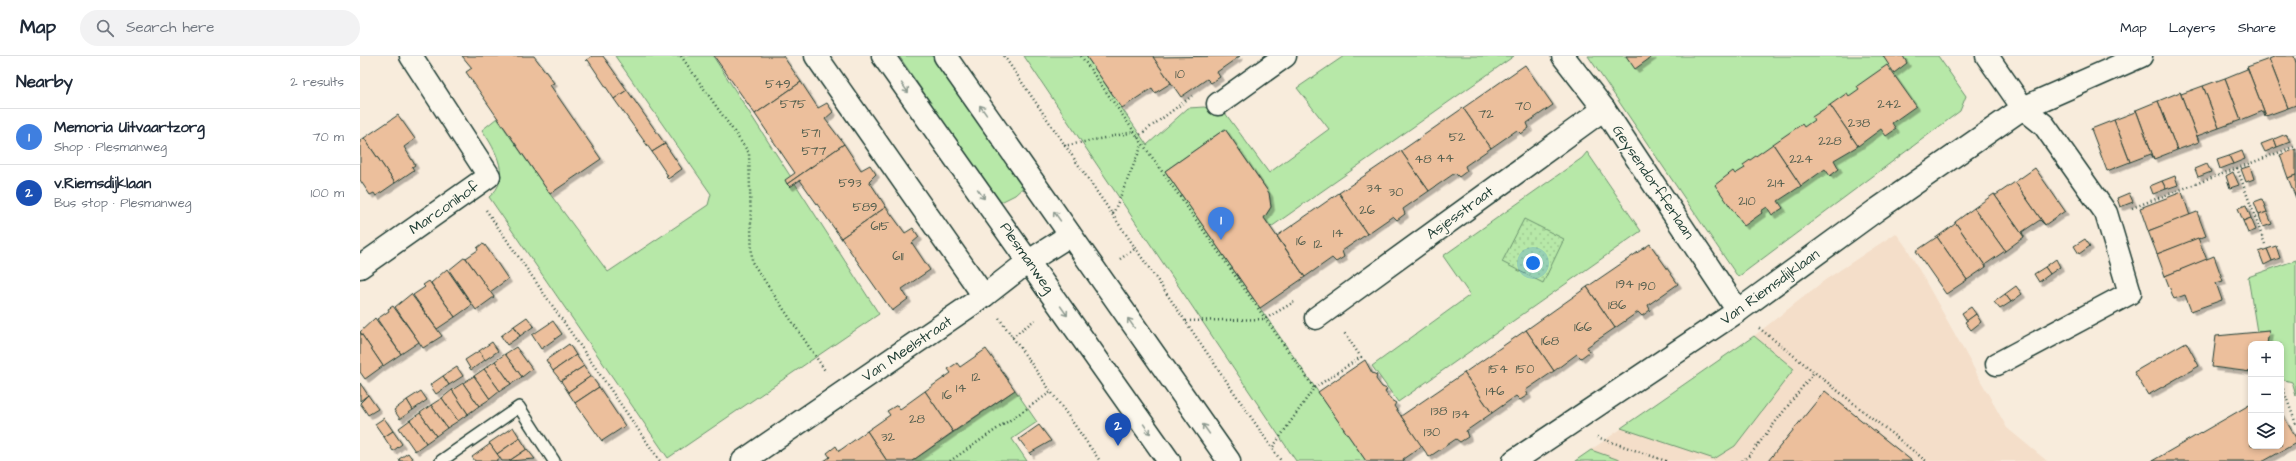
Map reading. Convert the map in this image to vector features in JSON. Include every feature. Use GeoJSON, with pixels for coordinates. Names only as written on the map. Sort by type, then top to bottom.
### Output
{"type":"FeatureCollection","features":[{"type":"Feature","properties":{"kind":"street","name":"Marconihof"},"geometry":{"type":"LineString","coordinates":[[360,267],[489,176],[411,56]]}},
{"type":"Feature","properties":{"kind":"street"},"geometry":{"type":"LineString","coordinates":[[816,56],[984,296]]}},
{"type":"Feature","properties":{"kind":"street","name":"Plesmanweg"},"geometry":{"type":"LineString","coordinates":[[883,56],[1169,461]]}},
{"type":"Feature","properties":{"kind":"street"},"geometry":{"type":"LineString","coordinates":[[945,56],[1229,461]]}},
{"type":"Feature","properties":{"kind":"street"},"geometry":{"type":"LineString","coordinates":[[1218,104],[1285,56]]}},
{"type":"Feature","properties":{"kind":"street","name":"Geysendorfferlaan"},"geometry":{"type":"LineString","coordinates":[[1563,56],[1604,109],[1738,311]]}},
{"type":"Feature","properties":{"kind":"street"},"geometry":{"type":"LineString","coordinates":[[1987,56],[2023,108],[2044,125],[2106,213],[2130,293],[1997,364]]}},
{"type":"Feature","properties":{"kind":"street","name":"Van Riemsdijklaan"},"geometry":{"type":"LineString","coordinates":[[1514,461],[1738,311],[1875,211],[2023,108],[2141,56]]}},
{"type":"Feature","properties":{"kind":"street","name":"Asjesstraat"},"geometry":{"type":"LineString","coordinates":[[1322,313],[1604,109]]}},
{"type":"Feature","properties":{"kind":"street","name":"Van Meelstraat"},"geometry":{"type":"LineString","coordinates":[[743,461],[984,296],[1029,261],[1070,235]]}},
{"type":"Feature","properties":{"kind":"lane"},"geometry":{"type":"LineString","coordinates":[[440,461],[519,407],[554,461]]}},
{"type":"Feature","properties":{"kind":"path"},"geometry":{"type":"LineString","coordinates":[[681,56],[748,153],[752,262],[841,394]]}},
{"type":"Feature","properties":{"kind":"path"},"geometry":{"type":"LineString","coordinates":[[1005,56],[1064,146],[1113,214],[1185,321],[1273,447],[1281,461]]}},
{"type":"Feature","properties":{"kind":"path"},"geometry":{"type":"LineString","coordinates":[[1081,56],[1314,388]]}},
{"type":"Feature","properties":{"kind":"path"},"geometry":{"type":"LineString","coordinates":[[1137,137],[1204,87],[1218,104]]}},
{"type":"Feature","properties":{"kind":"path"},"geometry":{"type":"LineString","coordinates":[[1064,146],[1134,132]]}},
{"type":"Feature","properties":{"kind":"path"},"geometry":{"type":"LineString","coordinates":[[1113,214],[1143,145]]}},
{"type":"Feature","properties":{"kind":"path"},"geometry":{"type":"LineString","coordinates":[[2107,218],[2296,146]]}},
{"type":"Feature","properties":{"kind":"path"},"geometry":{"type":"LineString","coordinates":[[2238,168],[2265,244]]}},
{"type":"Feature","properties":{"kind":"path"},"geometry":{"type":"LineString","coordinates":[[471,189],[660,461]]}},
{"type":"Feature","properties":{"kind":"path"},"geometry":{"type":"LineString","coordinates":[[984,296],[1100,461]]}},
{"type":"Feature","properties":{"kind":"path"},"geometry":{"type":"LineString","coordinates":[[1738,311],[1926,461]]}},
{"type":"Feature","properties":{"kind":"path"},"geometry":{"type":"LineString","coordinates":[[1273,447],[1314,388],[1360,357],[1322,313]]}},
{"type":"Feature","properties":{"kind":"path"},"geometry":{"type":"LineString","coordinates":[[1185,321],[1265,319]]}},
{"type":"Feature","properties":{"kind":"path"},"geometry":{"type":"LineString","coordinates":[[1742,461],[1750,455],[1814,372]]}},
{"type":"Feature","properties":{"kind":"path"},"geometry":{"type":"LineString","coordinates":[[950,461],[1051,392]]}},
{"type":"Feature","properties":{"kind":"path"},"geometry":{"type":"LineString","coordinates":[[2284,392],[2296,424]]}},
{"type":"Feature","properties":{"kind":"path"},"geometry":{"type":"LineString","coordinates":[[1569,423],[1588,434],[1664,461]]}},
{"type":"Feature","properties":{"kind":"shaded area"},"geometry":{"type":"Polygon","coordinates":[[[1896,233],[1907,248],[2007,428],[2047,461],[1575,461],[1754,336],[1825,280],[1896,233]]]}},
{"type":"Feature","properties":{"kind":"green space"},"geometry":{"type":"Polygon","coordinates":[[[615,56],[713,56],[879,314],[668,458],[489,197],[496,190],[500,182],[501,173],[496,155],[482,130],[497,118],[550,194],[608,272],[708,205],[711,194],[615,56]]]}},
{"type":"Feature","properties":{"kind":"green space"},"geometry":{"type":"Polygon","coordinates":[[[899,56],[936,56],[1027,184],[1015,195],[1001,202],[995,198],[899,56]]]}},
{"type":"Feature","properties":{"kind":"green space"},"geometry":{"type":"Polygon","coordinates":[[[1024,56],[1086,56],[1147,145],[1188,108],[1204,107],[1225,113],[1269,173],[1329,129],[1297,88],[1344,56],[1514,56],[1271,227],[1264,218],[1271,207],[1269,193],[1225,129],[1165,171],[1366,461],[1296,461],[1024,56]]]}},
{"type":"Feature","properties":{"kind":"green space"},"geometry":{"type":"Polygon","coordinates":[[[1588,56],[1938,56],[1966,96],[1960,111],[1738,277],[1588,56]]]}},
{"type":"Feature","properties":{"kind":"green space"},"geometry":{"type":"Polygon","coordinates":[[[1587,152],[1641,231],[1398,402],[1372,366],[1470,295],[1443,256],[1582,158],[1587,152]]]}},
{"type":"Feature","properties":{"kind":"green space"},"geometry":{"type":"Polygon","coordinates":[[[1524,219],[1564,239],[1543,283],[1502,262],[1524,219]]]}},
{"type":"Feature","properties":{"kind":"green space"},"geometry":{"type":"Polygon","coordinates":[[[2296,260],[2296,396],[2292,382],[2284,380],[2284,341],[2267,341],[2269,331],[2257,332],[2248,277],[2296,260]]]}},
{"type":"Feature","properties":{"kind":"green space"},"geometry":{"type":"Polygon","coordinates":[[[1754,336],[1794,369],[1735,446],[1714,459],[1621,428],[1754,336]]]}},
{"type":"Feature","properties":{"kind":"green space"},"geometry":{"type":"Polygon","coordinates":[[[1015,390],[1037,422],[1012,439],[1027,461],[912,461],[1015,390]]]}},
{"type":"Feature","properties":{"kind":"green space"},"geometry":{"type":"Polygon","coordinates":[[[1591,450],[1622,461],[1575,461],[1591,450]]]}},
{"type":"Feature","properties":{"kind":"building"},"geometry":{"type":"Polygon","coordinates":[[[462,56],[534,56],[554,83],[550,85],[601,159],[550,194],[466,72],[472,68],[462,56]]]}},
{"type":"Feature","properties":{"kind":"building"},"geometry":{"type":"Polygon","coordinates":[[[592,56],[603,56],[627,90],[614,99],[588,60],[585,61],[592,56]]]}},
{"type":"Feature","properties":{"kind":"building"},"geometry":{"type":"Polygon","coordinates":[[[714,56],[783,56],[801,82],[755,114],[714,56]]]}},
{"type":"Feature","properties":{"kind":"building"},"geometry":{"type":"Polygon","coordinates":[[[1086,56],[1153,56],[1171,83],[1155,93],[1152,88],[1122,108],[1086,56]]]}},
{"type":"Feature","properties":{"kind":"building"},"geometry":{"type":"Polygon","coordinates":[[[1240,56],[1217,72],[1220,77],[1211,83],[1207,79],[1181,97],[1153,57],[1240,56]]]}},
{"type":"Feature","properties":{"kind":"building"},"geometry":{"type":"Polygon","coordinates":[[[1626,56],[1653,56],[1635,69],[1626,56]]]}},
{"type":"Feature","properties":{"kind":"building"},"geometry":{"type":"Polygon","coordinates":[[[1883,56],[1903,56],[1907,63],[1894,73],[1883,56]]]}},
{"type":"Feature","properties":{"kind":"building"},"geometry":{"type":"Polygon","coordinates":[[[2276,56],[2294,56],[2296,63],[2296,105],[2288,108],[2269,59],[2276,56]]]}},
{"type":"Feature","properties":{"kind":"building"},"geometry":{"type":"Polygon","coordinates":[[[2269,59],[2288,108],[2266,116],[2247,67],[2269,59]]]}},
{"type":"Feature","properties":{"kind":"building"},"geometry":{"type":"Polygon","coordinates":[[[1525,65],[1553,105],[1527,123],[1529,128],[1521,134],[1517,130],[1491,148],[1463,108],[1525,65]]]}},
{"type":"Feature","properties":{"kind":"building"},"geometry":{"type":"Polygon","coordinates":[[[1887,65],[1916,106],[1892,123],[1896,129],[1886,136],[1881,129],[1858,146],[1830,105],[1847,93],[1849,96],[1859,89],[1857,86],[1887,65]]]}},
{"type":"Feature","properties":{"kind":"building"},"geometry":{"type":"Polygon","coordinates":[[[2247,67],[2266,116],[2265,117],[2263,111],[2241,120],[2225,78],[2247,69],[2247,67]]]}},
{"type":"Feature","properties":{"kind":"building"},"geometry":{"type":"Polygon","coordinates":[[[2225,78],[2241,120],[2219,128],[2203,86],[2225,78]]]}},
{"type":"Feature","properties":{"kind":"building"},"geometry":{"type":"Polygon","coordinates":[[[801,82],[818,108],[827,103],[833,112],[825,119],[844,144],[787,184],[785,180],[795,173],[755,114],[801,82]]]}},
{"type":"Feature","properties":{"kind":"building"},"geometry":{"type":"Polygon","coordinates":[[[2203,86],[2219,128],[2197,136],[2199,142],[2180,92],[2181,94],[2203,86]]]}},
{"type":"Feature","properties":{"kind":"building"},"geometry":{"type":"Polygon","coordinates":[[[627,90],[665,144],[652,152],[614,99],[627,90]]]}},
{"type":"Feature","properties":{"kind":"building"},"geometry":{"type":"Polygon","coordinates":[[[2180,92],[2199,142],[2177,150],[2158,101],[2180,92]]]}},
{"type":"Feature","properties":{"kind":"building"},"geometry":{"type":"Polygon","coordinates":[[[2158,101],[2177,150],[2154,159],[2136,110],[2158,101]]]}},
{"type":"Feature","properties":{"kind":"building"},"geometry":{"type":"Polygon","coordinates":[[[1830,105],[1858,146],[1834,160],[1839,169],[1830,176],[1825,169],[1801,186],[1773,144],[1802,124],[1804,127],[1814,120],[1812,117],[1830,105]]]}},
{"type":"Feature","properties":{"kind":"building"},"geometry":{"type":"Polygon","coordinates":[[[1463,108],[1491,148],[1465,166],[1467,171],[1459,177],[1455,173],[1429,191],[1401,151],[1463,108]]]}},
{"type":"Feature","properties":{"kind":"building"},"geometry":{"type":"Polygon","coordinates":[[[2135,110],[2154,159],[2151,154],[2130,162],[2114,120],[2135,112],[2135,110]]]}},
{"type":"Feature","properties":{"kind":"building"},"geometry":{"type":"Polygon","coordinates":[[[398,115],[415,139],[404,147],[415,165],[412,167],[414,170],[395,183],[364,138],[398,115]]]}},
{"type":"Feature","properties":{"kind":"building"},"geometry":{"type":"Polygon","coordinates":[[[2114,120],[2130,162],[2107,171],[2091,129],[2114,120]]]}},
{"type":"Feature","properties":{"kind":"building"},"geometry":{"type":"Polygon","coordinates":[[[1225,129],[1269,193],[1271,207],[1264,218],[1305,277],[1260,308],[1165,171],[1225,129]]]}},
{"type":"Feature","properties":{"kind":"building"},"geometry":{"type":"Polygon","coordinates":[[[2286,134],[2290,142],[2277,147],[2274,139],[2286,134]]]}},
{"type":"Feature","properties":{"kind":"building"},"geometry":{"type":"Polygon","coordinates":[[[364,138],[395,183],[376,196],[374,193],[370,195],[360,180],[360,141],[364,138]]]}},
{"type":"Feature","properties":{"kind":"building"},"geometry":{"type":"Polygon","coordinates":[[[2274,139],[2277,147],[2265,152],[2261,144],[2274,139]]]}},
{"type":"Feature","properties":{"kind":"building"},"geometry":{"type":"Polygon","coordinates":[[[665,144],[682,169],[668,179],[666,177],[668,176],[652,152],[665,144]]]}},
{"type":"Feature","properties":{"kind":"building"},"geometry":{"type":"Polygon","coordinates":[[[844,144],[861,170],[870,165],[876,174],[869,181],[886,207],[841,238],[800,180],[790,187],[787,184],[844,144]]]}},
{"type":"Feature","properties":{"kind":"building"},"geometry":{"type":"Polygon","coordinates":[[[1773,144],[1801,186],[1778,201],[1783,208],[1772,215],[1767,207],[1761,211],[1762,213],[1744,226],[1715,185],[1733,171],[1735,174],[1745,168],[1743,165],[1773,144]]]}},
{"type":"Feature","properties":{"kind":"building"},"geometry":{"type":"Polygon","coordinates":[[[2296,149],[2296,175],[2288,178],[2280,155],[2296,149]]]}},
{"type":"Feature","properties":{"kind":"building"},"geometry":{"type":"Polygon","coordinates":[[[1401,151],[1429,191],[1403,209],[1405,214],[1397,220],[1393,216],[1367,234],[1339,193],[1401,151]]]}},
{"type":"Feature","properties":{"kind":"building"},"geometry":{"type":"Polygon","coordinates":[[[2242,151],[2245,159],[2233,164],[2229,156],[2242,151]]]}},
{"type":"Feature","properties":{"kind":"building"},"geometry":{"type":"Polygon","coordinates":[[[2229,156],[2233,164],[2220,169],[2217,160],[2229,156]]]}},
{"type":"Feature","properties":{"kind":"building"},"geometry":{"type":"Polygon","coordinates":[[[2207,164],[2211,172],[2198,177],[2195,169],[2207,164]]]}},
{"type":"Feature","properties":{"kind":"building"},"geometry":{"type":"Polygon","coordinates":[[[2250,166],[2254,179],[2246,182],[2241,169],[2250,166]]]}},
{"type":"Feature","properties":{"kind":"building"},"geometry":{"type":"Polygon","coordinates":[[[2035,168],[2065,211],[2045,225],[2015,182],[2035,168]]]}},
{"type":"Feature","properties":{"kind":"building"},"geometry":{"type":"Polygon","coordinates":[[[2233,172],[2239,185],[2230,188],[2226,176],[2233,172]]]}},
{"type":"Feature","properties":{"kind":"building"},"geometry":{"type":"Polygon","coordinates":[[[2296,175],[2296,198],[2288,178],[2296,175]]]}},
{"type":"Feature","properties":{"kind":"building"},"geometry":{"type":"Polygon","coordinates":[[[2175,176],[2178,185],[2166,189],[2162,181],[2175,176]]]}},
{"type":"Feature","properties":{"kind":"building"},"geometry":{"type":"Polygon","coordinates":[[[2162,181],[2166,189],[2153,194],[2150,186],[2162,181]]]}},
{"type":"Feature","properties":{"kind":"building"},"geometry":{"type":"Polygon","coordinates":[[[2015,182],[2045,225],[2040,220],[2022,232],[2024,237],[1994,194],[1996,195],[2015,182]]]}},
{"type":"Feature","properties":{"kind":"building"},"geometry":{"type":"Polygon","coordinates":[[[2182,192],[2190,216],[2148,231],[2140,208],[2182,192]]]}},
{"type":"Feature","properties":{"kind":"building"},"geometry":{"type":"Polygon","coordinates":[[[1339,193],[1367,234],[1342,251],[1344,257],[1336,262],[1332,258],[1305,277],[1277,236],[1339,193]]]}},
{"type":"Feature","properties":{"kind":"building"},"geometry":{"type":"Polygon","coordinates":[[[2129,193],[2133,202],[2120,207],[2117,198],[2129,193]]]}},
{"type":"Feature","properties":{"kind":"building"},"geometry":{"type":"Polygon","coordinates":[[[1994,194],[2024,237],[2005,251],[1974,208],[1994,194]]]}},
{"type":"Feature","properties":{"kind":"building"},"geometry":{"type":"Polygon","coordinates":[[[2262,199],[2267,212],[2259,215],[2254,202],[2262,199]]]}},
{"type":"Feature","properties":{"kind":"building"},"geometry":{"type":"Polygon","coordinates":[[[2246,205],[2251,218],[2243,221],[2238,208],[2246,205]]]}},
{"type":"Feature","properties":{"kind":"building"},"geometry":{"type":"Polygon","coordinates":[[[886,207],[905,233],[913,228],[919,237],[912,243],[930,270],[902,289],[908,299],[892,311],[841,238],[886,207]]]}},
{"type":"Feature","properties":{"kind":"building"},"geometry":{"type":"Polygon","coordinates":[[[1974,208],[2005,251],[1986,264],[1986,267],[1955,222],[1974,208]]]}},
{"type":"Feature","properties":{"kind":"building"},"geometry":{"type":"Polygon","coordinates":[[[2197,212],[2206,236],[2157,254],[2148,231],[2197,212]]]}},
{"type":"Feature","properties":{"kind":"building"},"geometry":{"type":"Polygon","coordinates":[[[2267,212],[2272,224],[2263,227],[2259,215],[2267,212]]]}},
{"type":"Feature","properties":{"kind":"building"},"geometry":{"type":"Polygon","coordinates":[[[2251,218],[2256,230],[2248,233],[2243,221],[2251,218]]]}},
{"type":"Feature","properties":{"kind":"building"},"geometry":{"type":"Polygon","coordinates":[[[1955,222],[1986,267],[1967,280],[1937,237],[1955,224],[1955,222]]]}},
{"type":"Feature","properties":{"kind":"building"},"geometry":{"type":"Polygon","coordinates":[[[1937,237],[1967,280],[1946,294],[1916,251],[1937,237]]]}},
{"type":"Feature","properties":{"kind":"building"},"geometry":{"type":"Polygon","coordinates":[[[2198,238],[2207,260],[2165,276],[2157,254],[2198,238]]]}},
{"type":"Feature","properties":{"kind":"building"},"geometry":{"type":"Polygon","coordinates":[[[2085,239],[2090,246],[2079,254],[2074,246],[2085,239]]]}},
{"type":"Feature","properties":{"kind":"building"},"geometry":{"type":"Polygon","coordinates":[[[482,244],[485,245],[508,279],[490,292],[466,258],[478,250],[477,248],[482,244]]]}},
{"type":"Feature","properties":{"kind":"building"},"geometry":{"type":"Polygon","coordinates":[[[1650,244],[1678,284],[1648,305],[1650,310],[1642,316],[1638,312],[1615,328],[1587,287],[1650,244]]]}},
{"type":"Feature","properties":{"kind":"building"},"geometry":{"type":"Polygon","coordinates":[[[2276,246],[2280,258],[2272,261],[2267,249],[2276,246]]]}},
{"type":"Feature","properties":{"kind":"building"},"geometry":{"type":"Polygon","coordinates":[[[2267,249],[2272,261],[2264,265],[2259,252],[2267,249]]]}},
{"type":"Feature","properties":{"kind":"building"},"geometry":{"type":"Polygon","coordinates":[[[2214,256],[2223,281],[2216,283],[2222,300],[2191,311],[2185,295],[2174,299],[2165,276],[2214,256]]]}},
{"type":"Feature","properties":{"kind":"building"},"geometry":{"type":"Polygon","coordinates":[[[465,257],[494,297],[476,310],[449,270],[465,257]]]}},
{"type":"Feature","properties":{"kind":"building"},"geometry":{"type":"Polygon","coordinates":[[[2056,259],[2060,267],[2050,274],[2045,267],[2056,259]]]}},
{"type":"Feature","properties":{"kind":"building"},"geometry":{"type":"Polygon","coordinates":[[[2045,267],[2050,274],[2039,282],[2034,274],[2045,267]]]}},
{"type":"Feature","properties":{"kind":"building"},"geometry":{"type":"Polygon","coordinates":[[[447,269],[472,305],[455,317],[431,283],[447,269]]]}},
{"type":"Feature","properties":{"kind":"building"},"geometry":{"type":"Polygon","coordinates":[[[429,281],[455,317],[437,329],[413,295],[425,287],[423,285],[429,281]]]}},
{"type":"Feature","properties":{"kind":"building"},"geometry":{"type":"Polygon","coordinates":[[[2016,286],[2022,294],[2011,302],[2005,294],[2016,286]]]}},
{"type":"Feature","properties":{"kind":"building"},"geometry":{"type":"Polygon","coordinates":[[[1587,287],[1615,328],[1587,347],[1589,352],[1581,358],[1577,354],[1554,371],[1526,330],[1587,287]]]}},
{"type":"Feature","properties":{"kind":"building"},"geometry":{"type":"Polygon","coordinates":[[[411,294],[442,336],[423,348],[395,307],[411,294]]]}},
{"type":"Feature","properties":{"kind":"building"},"geometry":{"type":"Polygon","coordinates":[[[2005,294],[2011,302],[2000,309],[1994,302],[2005,294]]]}},
{"type":"Feature","properties":{"kind":"building"},"geometry":{"type":"Polygon","coordinates":[[[393,306],[419,342],[401,354],[377,319],[389,311],[388,309],[393,306]]]}},
{"type":"Feature","properties":{"kind":"building"},"geometry":{"type":"Polygon","coordinates":[[[1971,307],[1976,314],[1967,321],[1962,313],[1971,307]]]}},
{"type":"Feature","properties":{"kind":"building"},"geometry":{"type":"Polygon","coordinates":[[[1976,314],[1981,322],[1971,330],[1965,322],[1976,314]]]}},
{"type":"Feature","properties":{"kind":"building"},"geometry":{"type":"Polygon","coordinates":[[[527,317],[534,326],[520,336],[514,326],[527,317]]]}},
{"type":"Feature","properties":{"kind":"building"},"geometry":{"type":"Polygon","coordinates":[[[375,318],[401,354],[383,366],[360,332],[375,318]]]}},
{"type":"Feature","properties":{"kind":"building"},"geometry":{"type":"Polygon","coordinates":[[[553,321],[562,334],[541,349],[532,335],[553,321]]]}},
{"type":"Feature","properties":{"kind":"building"},"geometry":{"type":"Polygon","coordinates":[[[514,326],[520,336],[507,345],[501,336],[514,326]]]}},
{"type":"Feature","properties":{"kind":"building"},"geometry":{"type":"Polygon","coordinates":[[[1526,330],[1554,371],[1526,390],[1528,395],[1520,400],[1516,396],[1492,413],[1464,373],[1526,330]]]}},
{"type":"Feature","properties":{"kind":"building"},"geometry":{"type":"Polygon","coordinates":[[[2269,331],[2267,341],[2248,341],[2248,372],[2212,367],[2216,336],[2269,331]]]}},
{"type":"Feature","properties":{"kind":"building"},"geometry":{"type":"Polygon","coordinates":[[[360,332],[383,366],[365,379],[360,372],[360,332]]]}},
{"type":"Feature","properties":{"kind":"building"},"geometry":{"type":"Polygon","coordinates":[[[492,342],[498,351],[485,360],[479,351],[492,342]]]}},
{"type":"Feature","properties":{"kind":"building"},"geometry":{"type":"Polygon","coordinates":[[[2186,342],[2199,366],[2148,395],[2134,372],[2186,342]]]}},
{"type":"Feature","properties":{"kind":"building"},"geometry":{"type":"Polygon","coordinates":[[[569,344],[576,355],[553,371],[546,360],[569,344]]]}},
{"type":"Feature","properties":{"kind":"building"},"geometry":{"type":"Polygon","coordinates":[[[516,347],[532,369],[522,377],[505,354],[516,347]]]}},
{"type":"Feature","properties":{"kind":"building"},"geometry":{"type":"Polygon","coordinates":[[[986,349],[1015,390],[953,432],[925,391],[951,373],[948,369],[957,363],[960,367],[986,349]]]}},
{"type":"Feature","properties":{"kind":"building"},"geometry":{"type":"Polygon","coordinates":[[[479,351],[485,360],[471,370],[465,360],[479,351]]]}},
{"type":"Feature","properties":{"kind":"building"},"geometry":{"type":"Polygon","coordinates":[[[505,354],[522,377],[511,384],[495,361],[505,354]]]}},
{"type":"Feature","properties":{"kind":"building"},"geometry":{"type":"Polygon","coordinates":[[[576,355],[584,366],[561,381],[553,371],[576,355]]]}},
{"type":"Feature","properties":{"kind":"building"},"geometry":{"type":"Polygon","coordinates":[[[1365,360],[1372,373],[1377,375],[1376,379],[1382,387],[1387,389],[1385,392],[1391,400],[1396,403],[1394,406],[1422,446],[1403,459],[1404,461],[1366,461],[1318,392],[1365,360]]]}},
{"type":"Feature","properties":{"kind":"building"},"geometry":{"type":"Polygon","coordinates":[[[495,361],[511,384],[500,391],[484,369],[495,361]]]}},
{"type":"Feature","properties":{"kind":"building"},"geometry":{"type":"Polygon","coordinates":[[[584,366],[591,376],[568,392],[561,381],[584,366]]]}},
{"type":"Feature","properties":{"kind":"building"},"geometry":{"type":"Polygon","coordinates":[[[457,367],[463,376],[449,385],[443,376],[457,367]]]}},
{"type":"Feature","properties":{"kind":"building"},"geometry":{"type":"Polygon","coordinates":[[[484,369],[500,391],[490,399],[474,376],[484,369]]]}},
{"type":"Feature","properties":{"kind":"building"},"geometry":{"type":"Polygon","coordinates":[[[1464,373],[1492,413],[1466,431],[1468,437],[1460,442],[1456,439],[1429,457],[1401,416],[1464,373]]]}},
{"type":"Feature","properties":{"kind":"building"},"geometry":{"type":"Polygon","coordinates":[[[443,376],[449,385],[436,394],[430,385],[443,376]]]}},
{"type":"Feature","properties":{"kind":"building"},"geometry":{"type":"Polygon","coordinates":[[[474,376],[490,399],[479,406],[463,383],[474,376]]]}},
{"type":"Feature","properties":{"kind":"building"},"geometry":{"type":"Polygon","coordinates":[[[591,376],[599,387],[575,403],[568,392],[591,376]]]}},
{"type":"Feature","properties":{"kind":"building"},"geometry":{"type":"Polygon","coordinates":[[[360,383],[368,395],[360,401],[360,383]]]}},
{"type":"Feature","properties":{"kind":"building"},"geometry":{"type":"Polygon","coordinates":[[[463,383],[479,406],[468,414],[452,390],[463,383]]]}},
{"type":"Feature","properties":{"kind":"building"},"geometry":{"type":"Polygon","coordinates":[[[599,387],[625,426],[602,441],[575,403],[599,387]]]}},
{"type":"Feature","properties":{"kind":"building"},"geometry":{"type":"Polygon","coordinates":[[[452,390],[468,414],[458,421],[442,398],[452,390]]]}},
{"type":"Feature","properties":{"kind":"building"},"geometry":{"type":"Polygon","coordinates":[[[421,391],[427,400],[413,410],[407,400],[421,391]]]}},
{"type":"Feature","properties":{"kind":"building"},"geometry":{"type":"Polygon","coordinates":[[[925,391],[953,432],[912,461],[887,461],[867,431],[890,415],[887,411],[897,405],[900,409],[925,391]]]}},
{"type":"Feature","properties":{"kind":"building"},"geometry":{"type":"Polygon","coordinates":[[[1825,391],[1912,461],[1768,461],[1825,391]]]}},
{"type":"Feature","properties":{"kind":"building"},"geometry":{"type":"Polygon","coordinates":[[[368,395],[378,409],[368,415],[360,403],[368,395]]]}},
{"type":"Feature","properties":{"kind":"building"},"geometry":{"type":"Polygon","coordinates":[[[442,398],[458,421],[447,428],[431,405],[442,398]]]}},
{"type":"Feature","properties":{"kind":"building"},"geometry":{"type":"Polygon","coordinates":[[[407,400],[413,410],[400,419],[394,410],[407,400]]]}},
{"type":"Feature","properties":{"kind":"building"},"geometry":{"type":"Polygon","coordinates":[[[431,405],[447,428],[436,436],[420,413],[431,405]]]}},
{"type":"Feature","properties":{"kind":"building"},"geometry":{"type":"Polygon","coordinates":[[[2248,406],[2248,449],[2284,449],[2284,417],[2296,438],[2296,443],[2264,461],[2152,461],[2248,406]]]}},
{"type":"Feature","properties":{"kind":"building"},"geometry":{"type":"Polygon","coordinates":[[[420,413],[436,436],[426,443],[410,420],[420,413]]]}},
{"type":"Feature","properties":{"kind":"building"},"geometry":{"type":"Polygon","coordinates":[[[384,418],[393,431],[384,437],[375,424],[384,418]]]}},
{"type":"Feature","properties":{"kind":"building"},"geometry":{"type":"Polygon","coordinates":[[[410,420],[426,443],[415,451],[399,428],[410,420]]]}},
{"type":"Feature","properties":{"kind":"building"},"geometry":{"type":"Polygon","coordinates":[[[1039,425],[1051,441],[1030,453],[1031,455],[1019,439],[1039,425]]]}},
{"type":"Feature","properties":{"kind":"building"},"geometry":{"type":"Polygon","coordinates":[[[513,427],[520,438],[497,454],[489,443],[513,427]]]}},
{"type":"Feature","properties":{"kind":"building"},"geometry":{"type":"Polygon","coordinates":[[[393,431],[402,444],[393,451],[384,437],[393,431]]]}},
{"type":"Feature","properties":{"kind":"building"},"geometry":{"type":"Polygon","coordinates":[[[867,431],[887,461],[824,461],[830,457],[827,453],[836,446],[839,451],[867,431]]]}},
{"type":"Feature","properties":{"kind":"building"},"geometry":{"type":"Polygon","coordinates":[[[520,438],[527,449],[509,461],[502,461],[497,454],[520,438]]]}},
{"type":"Feature","properties":{"kind":"building"},"geometry":{"type":"Polygon","coordinates":[[[490,444],[500,458],[496,461],[475,461],[472,457],[490,444]]]}},
{"type":"Feature","properties":{"kind":"building"},"geometry":{"type":"Polygon","coordinates":[[[527,449],[535,459],[509,461],[527,449]]]}},
{"type":"Feature","properties":{"kind":"building"},"geometry":{"type":"Polygon","coordinates":[[[408,453],[414,461],[400,461],[399,459],[408,453]]]}},
{"type":"Feature","properties":{"kind":"place","name":"Memoria Uitvaartzorg"},"geometry":{"type":"Point","coordinates":[1221,240]}},
{"type":"Feature","properties":{"kind":"place","name":"v.Riemsdijklaan"},"geometry":{"type":"Point","coordinates":[1118,446]}}]}
